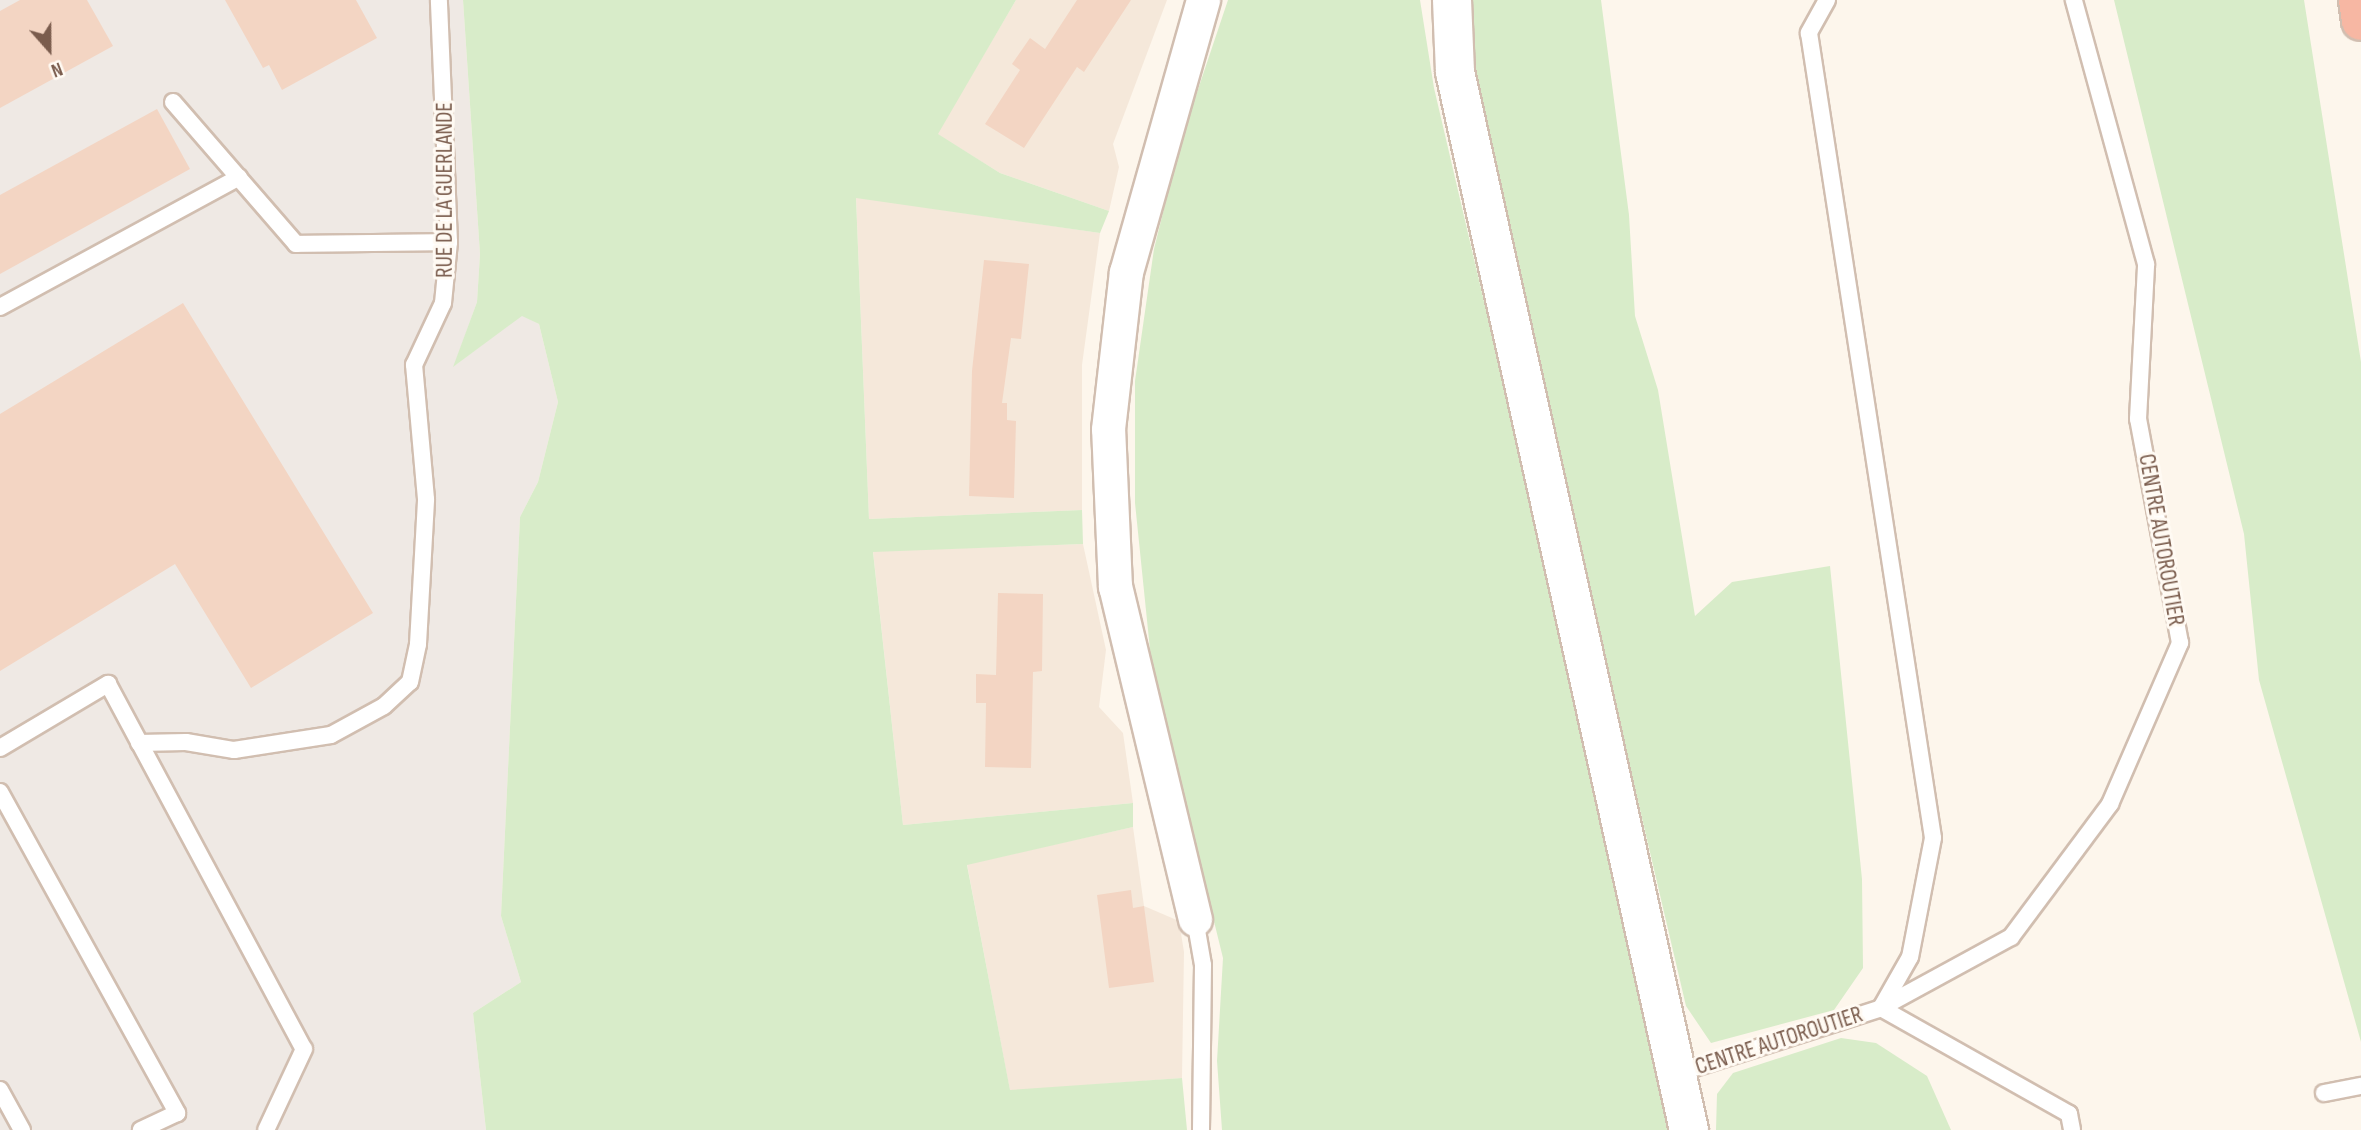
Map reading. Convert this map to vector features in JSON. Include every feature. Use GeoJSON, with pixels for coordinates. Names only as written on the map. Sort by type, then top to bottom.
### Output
{"type":"FeatureCollection","features":[{"type":"Feature","properties":{"kind":"highway"},"geometry":{"type":"LineString","coordinates":[[2358,0],[2361,22]]}},
{"type":"Feature","properties":{"kind":"street"},"geometry":{"type":"LineString","coordinates":[[1195,919],[1115,587],[1108,429],[1126,272],[1203,0]]}},
{"type":"Feature","properties":{"kind":"street"},"geometry":{"type":"LineString","coordinates":[[1452,0],[1455,72],[1689,1130]]}},
{"type":"Feature","properties":{"kind":"lane","name":"RUE DE LA GUERLANDE"},"geometry":{"type":"LineString","coordinates":[[139,743],[246,748],[331,735],[384,706],[410,682],[415,656],[426,499],[414,365],[443,303],[449,242],[439,0]]}},
{"type":"Feature","properties":{"kind":"lane","name":"CENTRE AUTOROUTIER"},"geometry":{"type":"LineString","coordinates":[[1828,0],[1809,33],[1933,838],[1910,957],[1881,1009]]}},
{"type":"Feature","properties":{"kind":"lane","name":"CENTRE AUTOROUTIER"},"geometry":{"type":"LineString","coordinates":[[1676,1074],[1881,1009],[2011,937],[2110,804],[2180,643],[2138,419],[2146,264],[2074,0]]}},
{"type":"Feature","properties":{"kind":"lane"},"geometry":{"type":"LineString","coordinates":[[173,102],[296,244],[449,242]]}},
{"type":"Feature","properties":{"kind":"lane"},"geometry":{"type":"LineString","coordinates":[[0,307],[239,177]]}},
{"type":"Feature","properties":{"kind":"lane"},"geometry":{"type":"LineString","coordinates":[[0,748],[108,684],[304,1049],[266,1130]]}},
{"type":"Feature","properties":{"kind":"lane"},"geometry":{"type":"LineString","coordinates":[[0,792],[177,1113],[141,1130]]}},
{"type":"Feature","properties":{"kind":"lane"},"geometry":{"type":"LineString","coordinates":[[1195,919],[1203,965],[1201,1130]]}},
{"type":"Feature","properties":{"kind":"lane","name":"CENTRE AUTOROUTIER"},"geometry":{"type":"LineString","coordinates":[[1881,1009],[2069,1114],[2072,1130]]}},
{"type":"Feature","properties":{"kind":"lane"},"geometry":{"type":"LineString","coordinates":[[2324,1093],[2361,1086]]}},
{"type":"Feature","properties":{"kind":"lane"},"geometry":{"type":"LineString","coordinates":[[0,1090],[22,1130]]}},
{"type":"Feature","properties":{"kind":"shaded area"},"geometry":{"type":"Polygon","coordinates":[[[0,0],[463,0],[480,254],[477,302],[454,366],[522,315],[539,324],[558,402],[538,482],[520,517],[501,916],[521,982],[473,1013],[486,1130],[0,1130],[0,0]]]}},
{"type":"Feature","properties":{"kind":"shaded area"},"geometry":{"type":"Polygon","coordinates":[[[1016,0],[1167,0],[1113,144],[1119,167],[1109,211],[1000,173],[937,134],[1016,0]]]}},
{"type":"Feature","properties":{"kind":"shaded area"},"geometry":{"type":"Polygon","coordinates":[[[856,197],[1100,233],[1082,365],[1082,510],[869,519],[856,197]]]}},
{"type":"Feature","properties":{"kind":"shaded area"},"geometry":{"type":"Polygon","coordinates":[[[1083,544],[1106,650],[1099,707],[1123,733],[1133,803],[903,825],[873,551],[1083,544]]]}},
{"type":"Feature","properties":{"kind":"shaded area"},"geometry":{"type":"Polygon","coordinates":[[[1133,827],[1144,906],[1179,921],[1184,952],[1182,1078],[1010,1091],[967,864],[1133,827]]]}},
{"type":"Feature","properties":{"kind":"green space"},"geometry":{"type":"Polygon","coordinates":[[[463,0],[1016,0],[938,134],[1000,173],[1109,211],[1100,233],[856,198],[869,519],[1082,510],[1083,544],[873,552],[903,825],[1133,803],[1133,827],[967,865],[1010,1090],[1182,1078],[1187,1130],[486,1130],[473,1013],[521,982],[501,916],[520,517],[538,482],[558,402],[539,324],[522,316],[453,367],[477,302],[480,254],[463,0]]]}},
{"type":"Feature","properties":{"kind":"green space"},"geometry":{"type":"Polygon","coordinates":[[[1228,0],[1420,0],[1434,88],[1578,703],[1669,1130],[1222,1130],[1217,1061],[1223,958],[1152,669],[1135,503],[1135,381],[1154,249],[1181,140],[1228,0]]]}},
{"type":"Feature","properties":{"kind":"green space"},"geometry":{"type":"Polygon","coordinates":[[[1470,0],[1601,0],[1629,215],[1635,316],[1658,390],[1695,616],[1732,582],[1830,566],[1862,879],[1863,968],[1834,1010],[1711,1043],[1686,1006],[1475,105],[1470,0]]]}},
{"type":"Feature","properties":{"kind":"green space"},"geometry":{"type":"Polygon","coordinates":[[[2114,0],[2304,0],[2361,362],[2361,1042],[2259,680],[2244,534],[2114,0]]]}},
{"type":"Feature","properties":{"kind":"green space"},"geometry":{"type":"Polygon","coordinates":[[[1841,1038],[1876,1043],[1927,1076],[1951,1130],[1716,1130],[1717,1094],[1733,1073],[1841,1038]]]}},
{"type":"Feature","properties":{"kind":"building"},"geometry":{"type":"Polygon","coordinates":[[[20,0],[87,0],[113,46],[0,108],[0,11],[20,0]]]}},
{"type":"Feature","properties":{"kind":"building"},"geometry":{"type":"Polygon","coordinates":[[[225,0],[356,0],[377,38],[282,90],[269,65],[263,68],[225,0]]]}},
{"type":"Feature","properties":{"kind":"building"},"geometry":{"type":"Polygon","coordinates":[[[1077,0],[1131,0],[1084,72],[1077,67],[1024,148],[985,124],[1020,70],[1012,64],[1030,38],[1045,49],[1077,0]]]}},
{"type":"Feature","properties":{"kind":"building"},"geometry":{"type":"Polygon","coordinates":[[[157,109],[190,169],[0,274],[0,195],[157,109]]]}},
{"type":"Feature","properties":{"kind":"building"},"geometry":{"type":"Polygon","coordinates":[[[984,260],[1029,264],[1021,339],[1011,338],[1002,403],[1007,403],[1007,420],[1016,421],[1014,498],[969,496],[972,371],[984,260]]]}},
{"type":"Feature","properties":{"kind":"building"},"geometry":{"type":"Polygon","coordinates":[[[183,303],[373,613],[251,688],[175,564],[0,671],[0,414],[183,303]]]}},
{"type":"Feature","properties":{"kind":"building"},"geometry":{"type":"Polygon","coordinates":[[[998,593],[1043,594],[1042,671],[1033,672],[1031,768],[985,767],[986,703],[976,703],[976,674],[996,675],[998,593]]]}},
{"type":"Feature","properties":{"kind":"building"},"geometry":{"type":"Polygon","coordinates":[[[1131,890],[1133,908],[1144,906],[1154,982],[1109,988],[1097,895],[1131,890]]]}}]}
